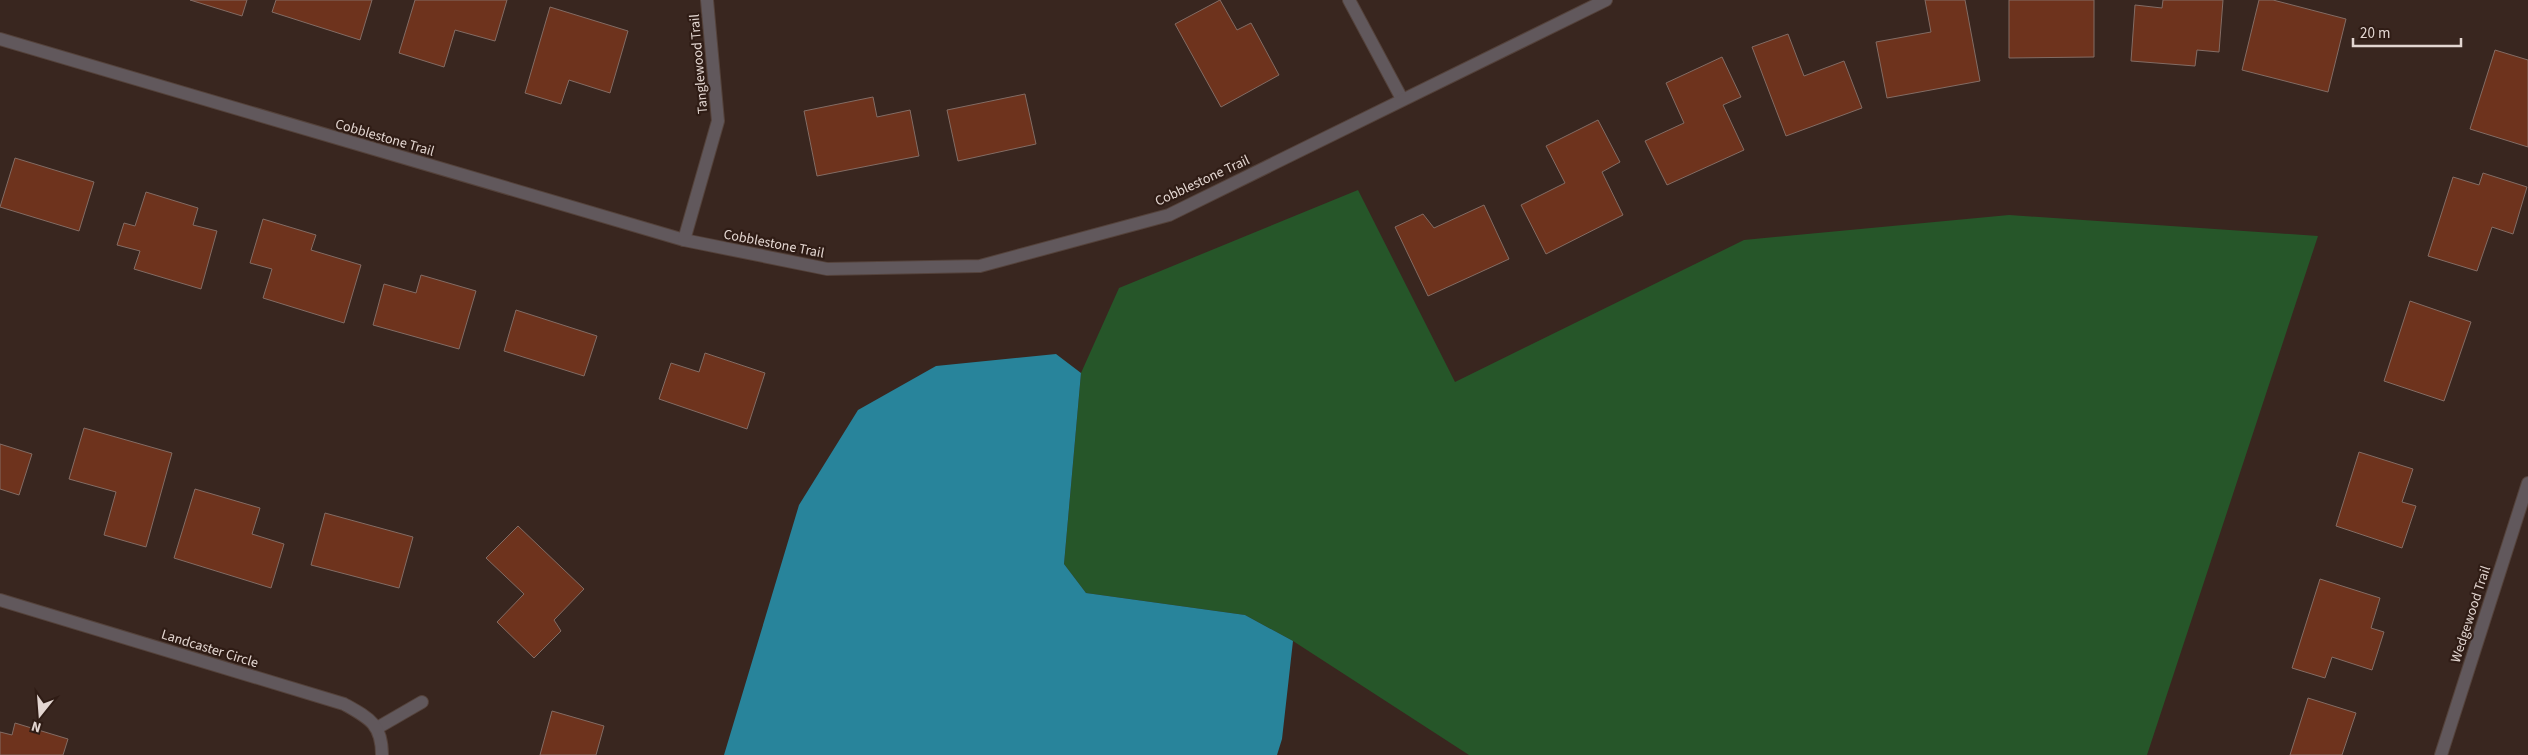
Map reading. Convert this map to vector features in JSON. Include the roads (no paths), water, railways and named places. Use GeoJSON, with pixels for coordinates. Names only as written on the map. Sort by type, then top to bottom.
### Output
{"type":"FeatureCollection","features":[{"type":"Feature","properties":{"kind":"street","name":"Tanglewood Trail"},"geometry":{"type":"LineString","coordinates":[[684,240],[718,121],[707,0]]}},
{"type":"Feature","properties":{"kind":"street"},"geometry":{"type":"LineString","coordinates":[[1349,0],[1402,99]]}},
{"type":"Feature","properties":{"kind":"street","name":"Cobblestone Trail"},"geometry":{"type":"LineString","coordinates":[[0,39],[684,240],[827,269],[980,266],[1170,215],[1606,0]]}},
{"type":"Feature","properties":{"kind":"street","name":"Wedgewood Trail"},"geometry":{"type":"LineString","coordinates":[[2441,755],[2528,483]]}},
{"type":"Feature","properties":{"kind":"street","name":"Landcaster Circle"},"geometry":{"type":"LineString","coordinates":[[0,600],[344,704],[365,716],[378,728]]}},
{"type":"Feature","properties":{"kind":"street"},"geometry":{"type":"LineString","coordinates":[[382,755],[382,739],[378,728],[422,702]]}},
{"type":"Feature","properties":{"kind":"water"},"geometry":{"type":"Polygon","coordinates":[[[1056,354],[1081,373],[1064,564],[1086,593],[1245,615],[1293,641],[1282,739],[1277,755],[724,755],[799,505],[858,410],[936,366],[1056,354]]]}}]}
